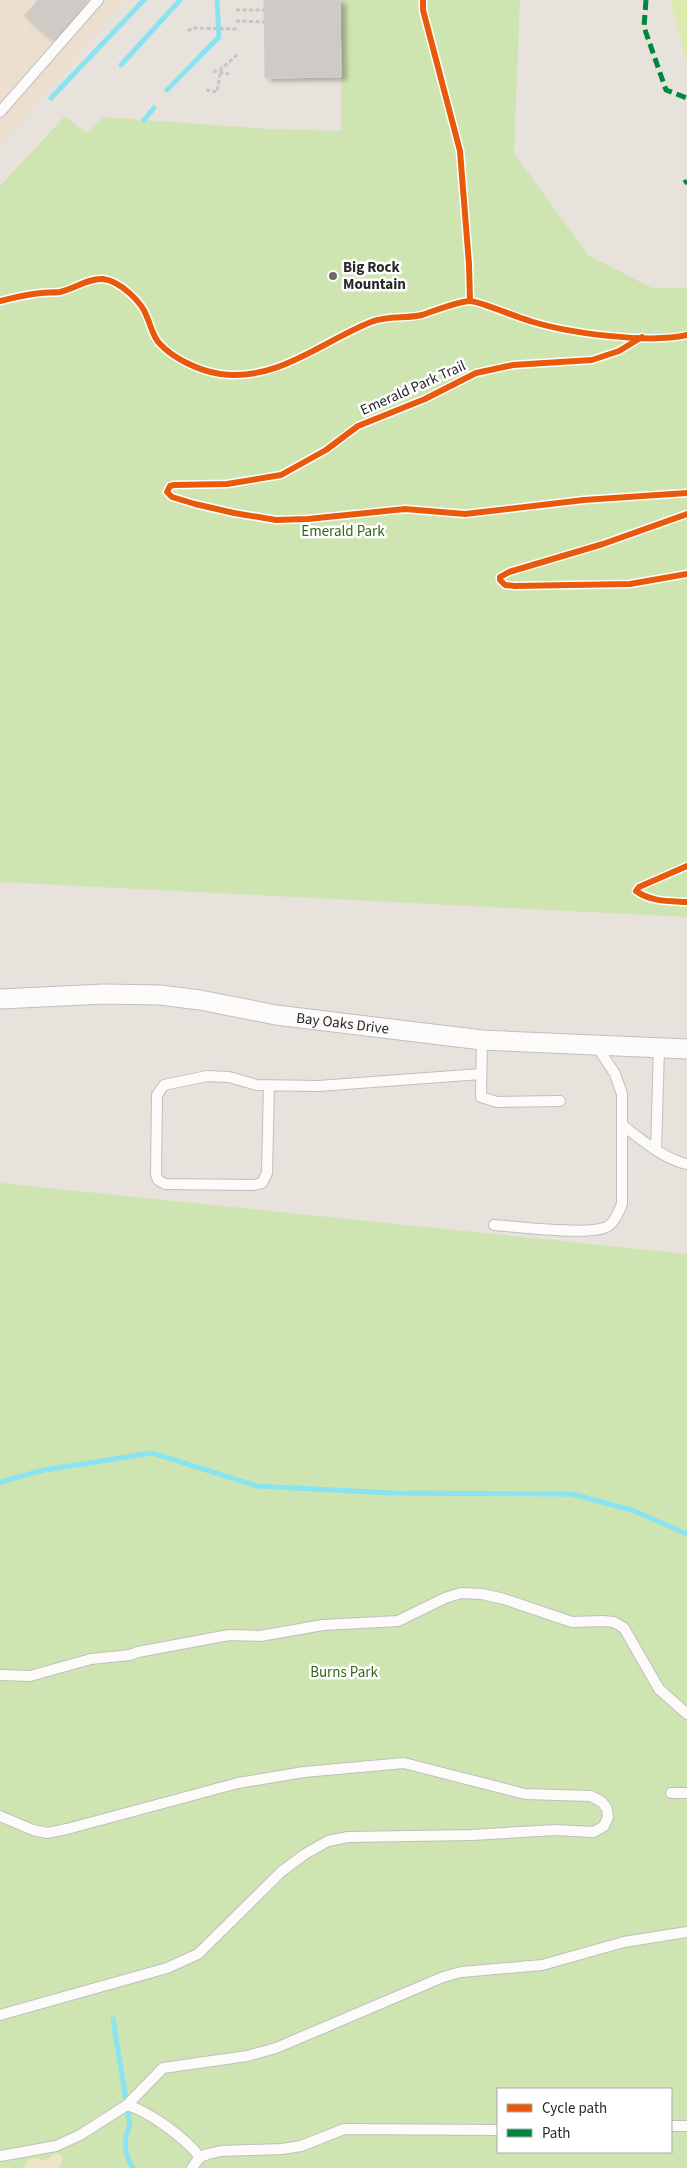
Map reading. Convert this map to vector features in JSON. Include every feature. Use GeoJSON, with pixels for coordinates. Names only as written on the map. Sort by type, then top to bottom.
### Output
{"type":"FeatureCollection","features":[{"type":"Feature","properties":{"kind":"street","name":"Bay Oaks Drive"},"geometry":{"type":"LineString","coordinates":[[0,1000],[104,994],[160,995],[200,1000],[276,1015],[482,1040],[687,1049]]}},
{"type":"Feature","properties":{"kind":"lane"},"geometry":{"type":"LineString","coordinates":[[0,112],[98,0]]}},
{"type":"Feature","properties":{"kind":"lane"},"geometry":{"type":"LineString","coordinates":[[482,1040],[481,1097],[497,1102],[560,1101]]}},
{"type":"Feature","properties":{"kind":"lane"},"geometry":{"type":"LineString","coordinates":[[494,1226],[588,1231],[605,1228],[616,1218],[622,1204],[622,1094],[615,1074],[596,1044]]}},
{"type":"Feature","properties":{"kind":"lane"},"geometry":{"type":"LineString","coordinates":[[656,1150],[659,1048]]}},
{"type":"Feature","properties":{"kind":"lane"},"geometry":{"type":"LineString","coordinates":[[269,1085],[266,1173],[262,1182],[254,1185],[166,1184],[158,1180],[156,1175],[157,1095],[164,1085],[207,1076],[229,1077],[257,1085],[269,1085],[318,1086],[481,1074]]}},
{"type":"Feature","properties":{"kind":"lane"},"geometry":{"type":"LineString","coordinates":[[622,1125],[656,1150],[678,1162],[687,1164]]}},
{"type":"Feature","properties":{"kind":"lane"},"geometry":{"type":"LineString","coordinates":[[0,1675],[30,1676],[91,1659],[130,1655],[230,1635],[260,1636],[323,1625],[398,1620],[445,1598],[461,1593],[482,1594],[528,1606],[560,1620],[572,1622],[614,1622],[624,1628],[659,1688],[687,1714]]}},
{"type":"Feature","properties":{"kind":"lane"},"geometry":{"type":"LineString","coordinates":[[0,1816],[33,1830],[47,1833],[68,1830],[238,1783],[304,1772],[404,1763],[525,1794],[591,1796],[602,1802],[607,1809],[608,1817],[604,1826],[594,1832],[555,1830],[472,1835],[348,1837],[328,1841],[305,1854],[282,1871],[198,1954],[167,1968],[0,2015]]}},
{"type":"Feature","properties":{"kind":"lane"},"geometry":{"type":"LineString","coordinates":[[671,1793],[687,1793]]}},
{"type":"Feature","properties":{"kind":"lane"},"geometry":{"type":"LineString","coordinates":[[0,2156],[56,2146],[80,2135],[126,2105],[163,2068],[247,2056],[276,2048],[443,1977],[461,1972],[542,1965],[624,1942],[687,1932]]}},
{"type":"Feature","properties":{"kind":"lane"},"geometry":{"type":"LineString","coordinates":[[126,2105],[136,2108],[171,2131],[192,2147],[200,2157]]}},
{"type":"Feature","properties":{"kind":"lane"},"geometry":{"type":"LineString","coordinates":[[672,2126],[687,2126]]}},
{"type":"Feature","properties":{"kind":"lane"},"geometry":{"type":"LineString","coordinates":[[192,2168],[200,2157],[221,2151],[301,2146],[344,2128],[497,2130]]}},
{"type":"Feature","properties":{"kind":"path"},"geometry":{"type":"LineString","coordinates":[[236,10],[264,10]]}},
{"type":"Feature","properties":{"kind":"path"},"geometry":{"type":"LineString","coordinates":[[236,21],[264,22]]}},
{"type":"Feature","properties":{"kind":"path"},"geometry":{"type":"LineString","coordinates":[[188,32],[192,28],[236,29]]}},
{"type":"Feature","properties":{"kind":"path"},"geometry":{"type":"LineString","coordinates":[[206,90],[217,92],[221,69],[236,55]]}},
{"type":"Feature","properties":{"kind":"path"},"geometry":{"type":"LineString","coordinates":[[213,71],[230,74]]}},
{"type":"Feature","properties":{"kind":"shaded area"},"geometry":{"type":"Polygon","coordinates":[[[0,0],[125,0],[0,147],[0,0]]]}},
{"type":"Feature","properties":{"kind":"green space","name":"Emerald Park"},"geometry":{"type":"Polygon","coordinates":[[[341,0],[520,0],[514,153],[588,255],[652,288],[687,288],[687,917],[0,882],[0,186],[65,116],[86,133],[103,117],[269,129],[341,131],[341,0]]]}},
{"type":"Feature","properties":{"kind":"green space"},"geometry":{"type":"Polygon","coordinates":[[[670,0],[687,0],[687,63],[670,0]]]}},
{"type":"Feature","properties":{"kind":"green space","name":"Burns Park"},"geometry":{"type":"Polygon","coordinates":[[[0,1183],[687,1254],[687,2168],[0,2168],[0,1183]]]}},
{"type":"Feature","properties":{"kind":"sand"},"geometry":{"type":"Polygon","coordinates":[[[55,2153],[63,2158],[59,2168],[24,2168],[29,2160],[37,2158],[45,2161],[55,2153]]]}},
{"type":"Feature","properties":{"kind":"building"},"geometry":{"type":"Polygon","coordinates":[[[38,0],[89,0],[53,41],[24,16],[38,0]]]}},
{"type":"Feature","properties":{"kind":"building"},"geometry":{"type":"Polygon","coordinates":[[[264,0],[340,0],[341,77],[265,78],[264,0]]]}},
{"type":"Feature","properties":{"kind":"waterway"},"geometry":{"type":"LineString","coordinates":[[51,98],[144,0]]}},
{"type":"Feature","properties":{"kind":"waterway"},"geometry":{"type":"LineString","coordinates":[[121,65],[180,0]]}},
{"type":"Feature","properties":{"kind":"waterway"},"geometry":{"type":"LineString","coordinates":[[167,90],[219,37],[217,0]]}},
{"type":"Feature","properties":{"kind":"waterway"},"geometry":{"type":"LineString","coordinates":[[144,120],[154,108]]}},
{"type":"Feature","properties":{"kind":"waterway"},"geometry":{"type":"LineString","coordinates":[[0,1482],[44,1470],[152,1453],[257,1486],[391,1493],[572,1494],[635,1511],[687,1534]]}},
{"type":"Feature","properties":{"kind":"waterway"},"geometry":{"type":"LineString","coordinates":[[113,2019],[130,2125],[126,2136],[126,2152],[133,2168]]}},
{"type":"Feature","properties":{"kind":"marked path"},"geometry":{"type":"LineString","coordinates":[[646,0],[644,27],[666,90],[687,98]]}},
{"type":"Feature","properties":{"kind":"cycle path"},"geometry":{"type":"LineString","coordinates":[[423,0],[423,10],[460,151],[470,301]]}},
{"type":"Feature","properties":{"kind":"cycle path"},"geometry":{"type":"LineString","coordinates":[[0,301],[31,294],[60,292],[97,279],[110,281],[130,293],[144,311],[160,344],[172,355],[188,364],[220,374],[241,375],[261,372],[298,358],[371,322],[422,315],[465,301],[481,304],[524,319],[565,330],[631,338],[687,335]]}},
{"type":"Feature","properties":{"kind":"cycle path","name":"Emerald Park Trail"},"geometry":{"type":"LineString","coordinates":[[642,337],[619,351],[592,360],[513,365],[476,373],[425,399],[358,426],[326,450],[281,475],[227,484],[174,485],[170,486],[167,492],[172,497],[195,504],[276,520],[308,519],[405,509],[465,514],[584,500],[687,493]]}},
{"type":"Feature","properties":{"kind":"cycle path"},"geometry":{"type":"LineString","coordinates":[[687,514],[603,544],[509,572],[500,577],[500,580],[505,585],[515,586],[630,584],[687,574]]}},
{"type":"Feature","properties":{"kind":"cycle path"},"geometry":{"type":"LineString","coordinates":[[687,866],[639,887],[636,891],[654,899],[687,902]]}},
{"type":"Feature","properties":{"kind":"place","name":"Big Rock Mountain"},"geometry":{"type":"Point","coordinates":[333,276]}}]}
